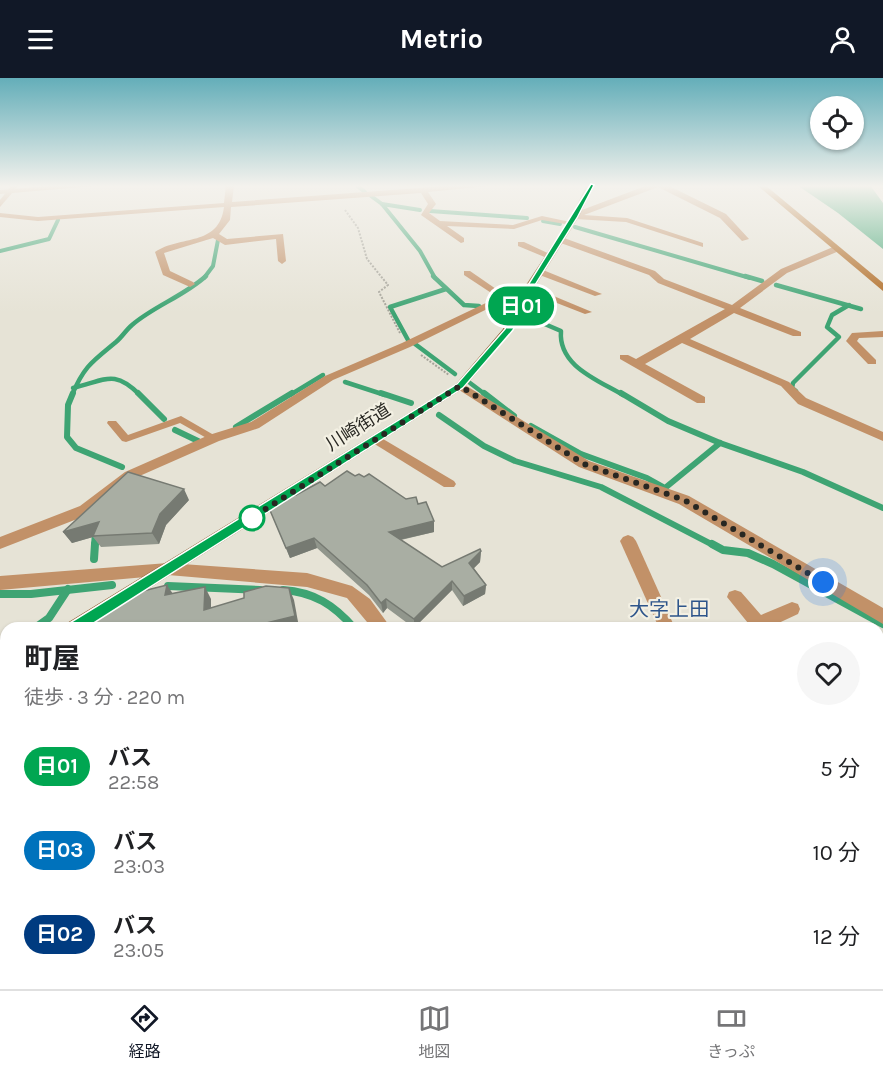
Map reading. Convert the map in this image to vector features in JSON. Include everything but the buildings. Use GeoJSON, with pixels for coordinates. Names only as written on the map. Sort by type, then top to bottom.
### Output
{"type":"FeatureCollection","features":[{"type":"Feature","properties":{"kind":"main road","name":"川崎街道"},"geometry":{"type":"LineString","coordinates":[[83,622],[378,440],[460,386],[508,330],[530,287],[569,228]]}},
{"type":"Feature","properties":{"kind":"main road"},"geometry":{"type":"LineString","coordinates":[[810,228],[883,288]]}},
{"type":"Feature","properties":{"kind":"street"},"geometry":{"type":"LineString","coordinates":[[190,284],[166,273],[159,252],[214,235],[220,228]]}},
{"type":"Feature","properties":{"kind":"street"},"geometry":{"type":"LineString","coordinates":[[444,228],[461,240]]}},
{"type":"Feature","properties":{"kind":"street"},"geometry":{"type":"LineString","coordinates":[[649,228],[700,245]]}},
{"type":"Feature","properties":{"kind":"street"},"geometry":{"type":"LineString","coordinates":[[735,228],[745,238]]}},
{"type":"Feature","properties":{"kind":"street"},"geometry":{"type":"LineString","coordinates":[[214,235],[225,242],[280,236],[282,261]]}},
{"type":"Feature","properties":{"kind":"street"},"geometry":{"type":"LineString","coordinates":[[561,240],[652,273],[661,281],[797,334]]}},
{"type":"Feature","properties":{"kind":"street"},"geometry":{"type":"LineString","coordinates":[[520,244],[550,256]]}},
{"type":"Feature","properties":{"kind":"street"},"geometry":{"type":"LineString","coordinates":[[636,363],[733,309],[784,271],[836,249]]}},
{"type":"Feature","properties":{"kind":"street"},"geometry":{"type":"LineString","coordinates":[[0,543],[85,510],[130,475],[214,438],[255,425],[329,378],[530,287]]}},
{"type":"Feature","properties":{"kind":"street"},"geometry":{"type":"LineString","coordinates":[[872,362],[851,341],[856,335],[883,333]]}},
{"type":"Feature","properties":{"kind":"street"},"geometry":{"type":"LineString","coordinates":[[682,339],[785,384],[801,401],[883,437]]}},
{"type":"Feature","properties":{"kind":"street"},"geometry":{"type":"LineString","coordinates":[[624,357],[701,400]]}},
{"type":"Feature","properties":{"kind":"street"},"geometry":{"type":"LineString","coordinates":[[460,386],[584,464],[684,500],[883,617]]}},
{"type":"Feature","properties":{"kind":"street"},"geometry":{"type":"LineString","coordinates":[[378,440],[449,484]]}},
{"type":"Feature","properties":{"kind":"street"},"geometry":{"type":"LineString","coordinates":[[628,541],[664,622]]}},
{"type":"Feature","properties":{"kind":"street"},"geometry":{"type":"LineString","coordinates":[[0,583],[168,569],[307,580],[352,593],[364,604],[377,622]]}},
{"type":"Feature","properties":{"kind":"street"},"geometry":{"type":"LineString","coordinates":[[735,597],[757,622]]}},
{"type":"Feature","properties":{"kind":"street"},"geometry":{"type":"LineString","coordinates":[[768,622],[792,609]]}},
{"type":"Feature","properties":{"kind":"lane"},"geometry":{"type":"LineString","coordinates":[[540,272],[598,294]]}},
{"type":"Feature","properties":{"kind":"lane"},"geometry":{"type":"LineString","coordinates":[[468,273],[505,297]]}},
{"type":"Feature","properties":{"kind":"lane"},"geometry":{"type":"LineString","coordinates":[[530,287],[588,312]]}},
{"type":"Feature","properties":{"kind":"lane"},"geometry":{"type":"LineString","coordinates":[[112,423],[126,439],[181,419],[214,438]]}},
{"type":"Feature","properties":{"kind":"path"},"geometry":{"type":"LineString","coordinates":[[358,228],[367,259],[388,285],[379,292],[406,345],[446,372],[460,386]]}},
{"type":"Feature","properties":{"kind":"shaded area"},"geometry":{"type":"Polygon","coordinates":[[[856,228],[883,228],[883,249],[856,228]]]}},
{"type":"Feature","properties":{"kind":"waterway"},"geometry":{"type":"LineString","coordinates":[[0,251],[49,239],[54,228]]}},
{"type":"Feature","properties":{"kind":"waterway"},"geometry":{"type":"LineString","coordinates":[[401,228],[420,251],[435,278]]}},
{"type":"Feature","properties":{"kind":"waterway"},"geometry":{"type":"LineString","coordinates":[[577,228],[750,278]]}},
{"type":"Feature","properties":{"kind":"waterway"},"geometry":{"type":"LineString","coordinates":[[205,277],[213,266],[218,240]]}},
{"type":"Feature","properties":{"kind":"waterway"},"geometry":{"type":"LineString","coordinates":[[745,276],[762,281]]}},
{"type":"Feature","properties":{"kind":"waterway"},"geometry":{"type":"LineString","coordinates":[[76,387],[90,365],[132,325],[205,277]]}},
{"type":"Feature","properties":{"kind":"waterway"},"geometry":{"type":"LineString","coordinates":[[435,278],[464,305],[479,306]]}},
{"type":"Feature","properties":{"kind":"waterway"},"geometry":{"type":"LineString","coordinates":[[776,285],[848,305]]}},
{"type":"Feature","properties":{"kind":"waterway"},"geometry":{"type":"LineString","coordinates":[[408,340],[390,307],[446,289]]}},
{"type":"Feature","properties":{"kind":"waterway"},"geometry":{"type":"LineString","coordinates":[[796,391],[792,388],[793,383],[839,337],[827,327],[832,315],[848,305]]}},
{"type":"Feature","properties":{"kind":"waterway"},"geometry":{"type":"LineString","coordinates":[[848,305],[861,309]]}},
{"type":"Feature","properties":{"kind":"waterway"},"geometry":{"type":"LineString","coordinates":[[494,306],[508,311]]}},
{"type":"Feature","properties":{"kind":"waterway"},"geometry":{"type":"LineString","coordinates":[[526,316],[561,331],[566,354],[573,363],[623,395]]}},
{"type":"Feature","properties":{"kind":"waterway"},"geometry":{"type":"LineString","coordinates":[[415,344],[455,374]]}},
{"type":"Feature","properties":{"kind":"waterway"},"geometry":{"type":"LineString","coordinates":[[290,395],[323,375]]}},
{"type":"Feature","properties":{"kind":"waterway"},"geometry":{"type":"LineString","coordinates":[[76,387],[102,380],[116,379],[140,395]]}},
{"type":"Feature","properties":{"kind":"waterway"},"geometry":{"type":"LineString","coordinates":[[345,382],[385,395]]}},
{"type":"Feature","properties":{"kind":"waterway"},"geometry":{"type":"LineString","coordinates":[[470,383],[486,395]]}},
{"type":"Feature","properties":{"kind":"waterway"},"geometry":{"type":"LineString","coordinates":[[73,393],[76,387]]}},
{"type":"Feature","properties":{"kind":"waterway"},"geometry":{"type":"LineString","coordinates":[[73,393],[68,405],[67,437],[76,448],[122,467]]}},
{"type":"Feature","properties":{"kind":"waterway"},"geometry":{"type":"LineString","coordinates":[[236,427],[292,393]]}},
{"type":"Feature","properties":{"kind":"waterway"},"geometry":{"type":"LineString","coordinates":[[381,393],[411,403]]}},
{"type":"Feature","properties":{"kind":"waterway"},"geometry":{"type":"LineString","coordinates":[[484,393],[514,416]]}},
{"type":"Feature","properties":{"kind":"waterway"},"geometry":{"type":"LineString","coordinates":[[621,393],[668,421],[720,443]]}},
{"type":"Feature","properties":{"kind":"waterway"},"geometry":{"type":"LineString","coordinates":[[140,395],[164,419]]}},
{"type":"Feature","properties":{"kind":"waterway"},"geometry":{"type":"LineString","coordinates":[[439,415],[484,446],[515,461],[601,487],[715,546]]}},
{"type":"Feature","properties":{"kind":"waterway"},"geometry":{"type":"LineString","coordinates":[[531,426],[581,454],[647,478],[665,488],[720,443]]}},
{"type":"Feature","properties":{"kind":"waterway"},"geometry":{"type":"LineString","coordinates":[[175,430],[198,441]]}},
{"type":"Feature","properties":{"kind":"waterway"},"geometry":{"type":"LineString","coordinates":[[720,443],[803,472],[883,508]]}},
{"type":"Feature","properties":{"kind":"waterway"},"geometry":{"type":"LineString","coordinates":[[94,546],[95,532]]}},
{"type":"Feature","properties":{"kind":"waterway"},"geometry":{"type":"LineString","coordinates":[[94,559],[95,544]]}},
{"type":"Feature","properties":{"kind":"waterway"},"geometry":{"type":"LineString","coordinates":[[712,544],[723,550],[748,553],[773,564],[879,622]]}},
{"type":"Feature","properties":{"kind":"waterway"},"geometry":{"type":"LineString","coordinates":[[67,590],[112,585]]}},
{"type":"Feature","properties":{"kind":"waterway"},"geometry":{"type":"LineString","coordinates":[[168,586],[260,590]]}},
{"type":"Feature","properties":{"kind":"waterway"},"geometry":{"type":"LineString","coordinates":[[0,594],[31,594],[67,590]]}},
{"type":"Feature","properties":{"kind":"waterway"},"geometry":{"type":"LineString","coordinates":[[43,622],[49,618],[67,590]]}},
{"type":"Feature","properties":{"kind":"waterway"},"geometry":{"type":"LineString","coordinates":[[283,590],[294,591],[323,601],[348,622]]}},
{"type":"Feature","properties":{"kind":"bus line","name":"日01"},"geometry":{"type":"LineString","coordinates":[[83,622],[378,440],[460,386],[508,330],[531,285],[568,228]]}},
{"type":"Feature","properties":{"kind":"district","name":"大字上田"},"geometry":{"type":"Point","coordinates":[669,609]}},
{"type":"Feature","properties":{"kind":"route"},"geometry":{"type":"LineString","coordinates":[[252,518],[245,522],[378,440],[460,386],[584,464],[684,500],[823,582]]}}]}
